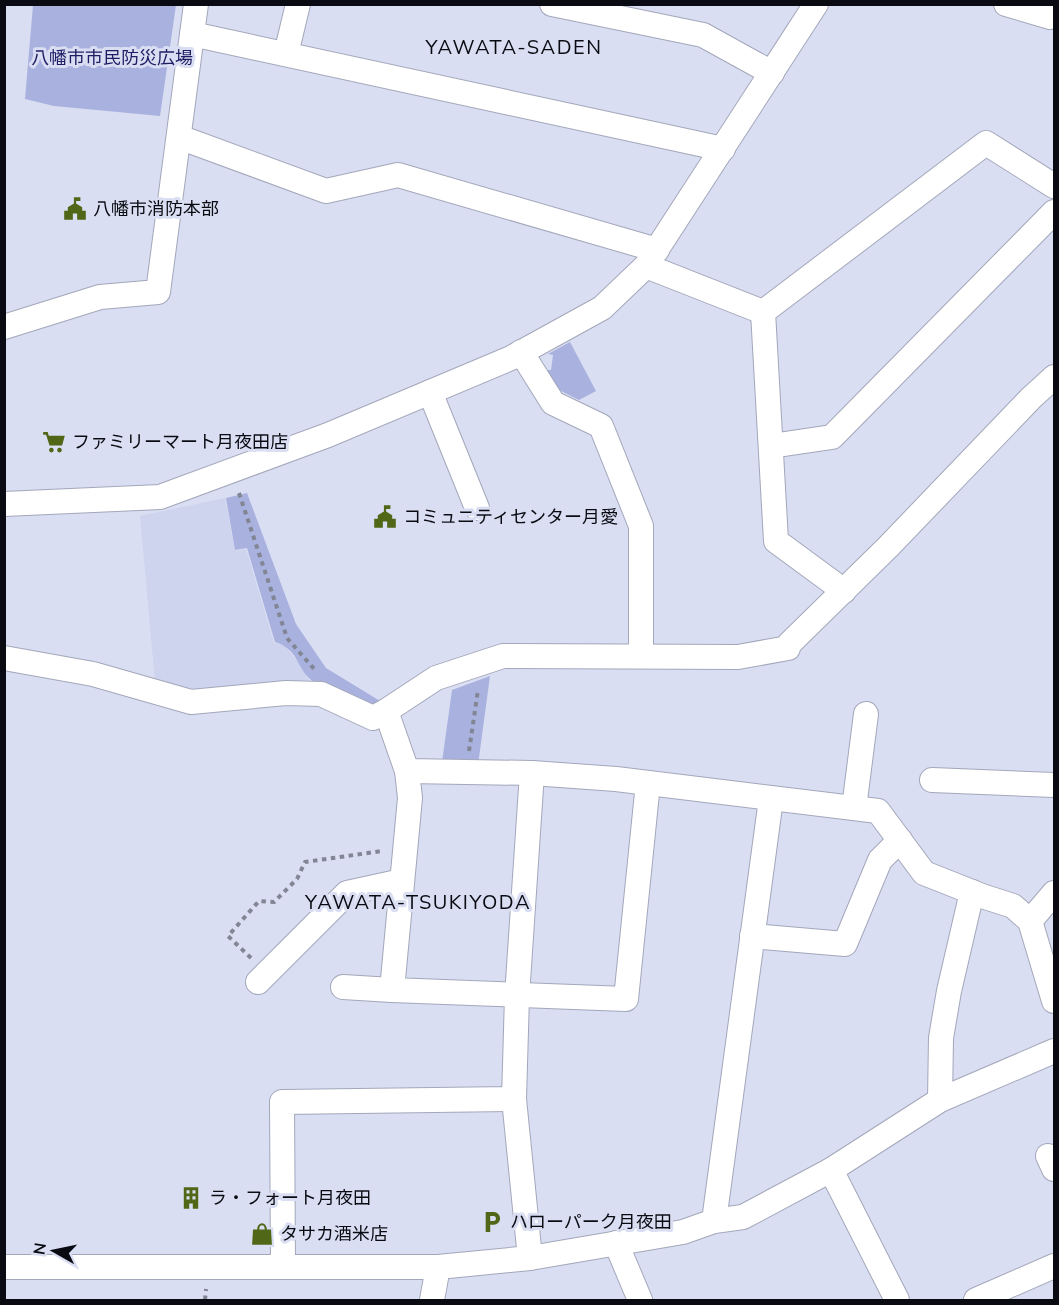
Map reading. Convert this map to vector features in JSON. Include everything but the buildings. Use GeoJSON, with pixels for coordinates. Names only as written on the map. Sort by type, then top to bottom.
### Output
{"type":"FeatureCollection","features":[{"type":"Feature","properties":{"kind":"street"},"geometry":{"type":"LineString","coordinates":[[4,327],[100,297],[158,292],[196,4]]}},
{"type":"Feature","properties":{"kind":"street"},"geometry":{"type":"LineString","coordinates":[[286,54],[298,4]]}},
{"type":"Feature","properties":{"kind":"street"},"geometry":{"type":"LineString","coordinates":[[552,4],[702,35],[772,73]]}},
{"type":"Feature","properties":{"kind":"street"},"geometry":{"type":"LineString","coordinates":[[4,504],[160,497],[328,435],[430,392],[522,352],[602,308],[652,258],[816,4]]}},
{"type":"Feature","properties":{"kind":"street"},"geometry":{"type":"LineString","coordinates":[[1006,4],[1051,12]]}},
{"type":"Feature","properties":{"kind":"street"},"geometry":{"type":"LineString","coordinates":[[192,34],[723,149]]}},
{"type":"Feature","properties":{"kind":"street"},"geometry":{"type":"LineString","coordinates":[[179,137],[326,192],[398,175],[652,258],[763,312]]}},
{"type":"Feature","properties":{"kind":"street"},"geometry":{"type":"LineString","coordinates":[[763,312],[986,143],[1054,186]]}},
{"type":"Feature","properties":{"kind":"street"},"geometry":{"type":"LineString","coordinates":[[771,446],[832,437],[1054,212]]}},
{"type":"Feature","properties":{"kind":"street"},"geometry":{"type":"LineString","coordinates":[[763,312],[776,541],[844,591]]}},
{"type":"Feature","properties":{"kind":"street"},"geometry":{"type":"LineString","coordinates":[[522,352],[553,403],[601,426],[641,526],[642,656]]}},
{"type":"Feature","properties":{"kind":"street"},"geometry":{"type":"LineString","coordinates":[[4,658],[93,674],[191,702],[286,693],[321,694],[373,718],[436,678],[503,656],[738,657],[788,648],[789,644],[1054,377]]}},
{"type":"Feature","properties":{"kind":"street"},"geometry":{"type":"LineString","coordinates":[[430,392],[477,508]]}},
{"type":"Feature","properties":{"kind":"street"},"geometry":{"type":"LineString","coordinates":[[386,711],[407,771],[410,798],[392,990]]}},
{"type":"Feature","properties":{"kind":"street"},"geometry":{"type":"LineString","coordinates":[[854,808],[866,714]]}},
{"type":"Feature","properties":{"kind":"street"},"geometry":{"type":"LineString","coordinates":[[407,771],[532,773],[648,783],[878,811],[924,873],[1013,906],[1030,921],[1054,1001]]}},
{"type":"Feature","properties":{"kind":"street"},"geometry":{"type":"LineString","coordinates":[[530,1258],[514,1099],[517,996],[532,773]]}},
{"type":"Feature","properties":{"kind":"street"},"geometry":{"type":"LineString","coordinates":[[932,780],[1054,784]]}},
{"type":"Feature","properties":{"kind":"street"},"geometry":{"type":"LineString","coordinates":[[343,987],[626,999],[648,783]]}},
{"type":"Feature","properties":{"kind":"street"},"geometry":{"type":"LineString","coordinates":[[714,1221],[771,799]]}},
{"type":"Feature","properties":{"kind":"street"},"geometry":{"type":"LineString","coordinates":[[752,936],[845,944],[880,860],[900,840]]}},
{"type":"Feature","properties":{"kind":"street"},"geometry":{"type":"LineString","coordinates":[[262,978],[347,892],[402,881]]}},
{"type":"Feature","properties":{"kind":"street"},"geometry":{"type":"LineString","coordinates":[[940,1100],[941,1038],[948,991],[972,892]]}},
{"type":"Feature","properties":{"kind":"street"},"geometry":{"type":"LineString","coordinates":[[1030,921],[1054,893]]}},
{"type":"Feature","properties":{"kind":"street"},"geometry":{"type":"LineString","coordinates":[[4,1266],[438,1267],[530,1258],[683,1232],[714,1221],[743,1217],[831,1170],[940,1100],[1054,1051]]}},
{"type":"Feature","properties":{"kind":"street"},"geometry":{"type":"LineString","coordinates":[[283,1267],[282,1102],[514,1099]]}},
{"type":"Feature","properties":{"kind":"street"},"geometry":{"type":"LineString","coordinates":[[831,1170],[897,1300]]}},
{"type":"Feature","properties":{"kind":"street"},"geometry":{"type":"LineString","coordinates":[[616,1244],[640,1300]]}},
{"type":"Feature","properties":{"kind":"street"},"geometry":{"type":"LineString","coordinates":[[976,1300],[1054,1266]]}},
{"type":"Feature","properties":{"kind":"street"},"geometry":{"type":"LineString","coordinates":[[432,1300],[438,1267]]}},
{"type":"Feature","properties":{"kind":"path"},"geometry":{"type":"LineString","coordinates":[[231,471],[287,638],[315,667],[321,694]]}},
{"type":"Feature","properties":{"kind":"path"},"geometry":{"type":"LineString","coordinates":[[468,772],[479,683]]}},
{"type":"Feature","properties":{"kind":"path"},"geometry":{"type":"LineString","coordinates":[[262,978],[228,936],[259,901],[274,902],[297,879],[305,862],[405,848]]}},
{"type":"Feature","properties":{"kind":"shaded area"},"geometry":{"type":"Polygon","coordinates":[[[225,498],[235,551],[246,549],[274,643],[285,646],[309,680],[208,691],[155,682],[140,516],[225,498]]]}},
{"type":"Feature","properties":{"kind":"green space","name":"八幡市市民防災広場"},"geometry":{"type":"Polygon","coordinates":[[[33,5],[176,5],[160,116],[54,106],[25,99],[33,5]]]}},
{"type":"Feature","properties":{"kind":"green space"},"geometry":{"type":"Polygon","coordinates":[[[570,342],[596,391],[579,400],[557,389],[545,370],[551,370],[553,355],[548,354],[570,342]]]}},
{"type":"Feature","properties":{"kind":"green space"},"geometry":{"type":"Polygon","coordinates":[[[247,493],[296,624],[326,668],[385,704],[376,708],[314,682],[305,674],[293,654],[283,645],[275,642],[247,548],[235,550],[226,498],[247,493]]]}},
{"type":"Feature","properties":{"kind":"green space"},"geometry":{"type":"Polygon","coordinates":[[[490,676],[478,765],[442,762],[452,690],[490,676]]]}},
{"type":"Feature","properties":{"kind":"place","name":"八幡市消防本部"},"geometry":{"type":"Point","coordinates":[75,209]}},
{"type":"Feature","properties":{"kind":"place","name":"ファミリーマート月夜田店"},"geometry":{"type":"Point","coordinates":[54,442]}},
{"type":"Feature","properties":{"kind":"place","name":"コミュニティセンター月愛"},"geometry":{"type":"Point","coordinates":[385,517]}},
{"type":"Feature","properties":{"kind":"place","name":"ラ・フォート月夜田"},"geometry":{"type":"Point","coordinates":[191,1198]}},
{"type":"Feature","properties":{"kind":"place","name":"ハローパーク月夜田"},"geometry":{"type":"Point","coordinates":[492,1222]}},
{"type":"Feature","properties":{"kind":"place","name":"タサカ酒米店"},"geometry":{"type":"Point","coordinates":[262,1234]}},
{"type":"Feature","properties":{"kind":"district","name":"YAWATA-SADEN"},"geometry":{"type":"Point","coordinates":[514,47]}},
{"type":"Feature","properties":{"kind":"district","name":"YAWATA-TSUKIYODA"},"geometry":{"type":"Point","coordinates":[418,902]}}]}
